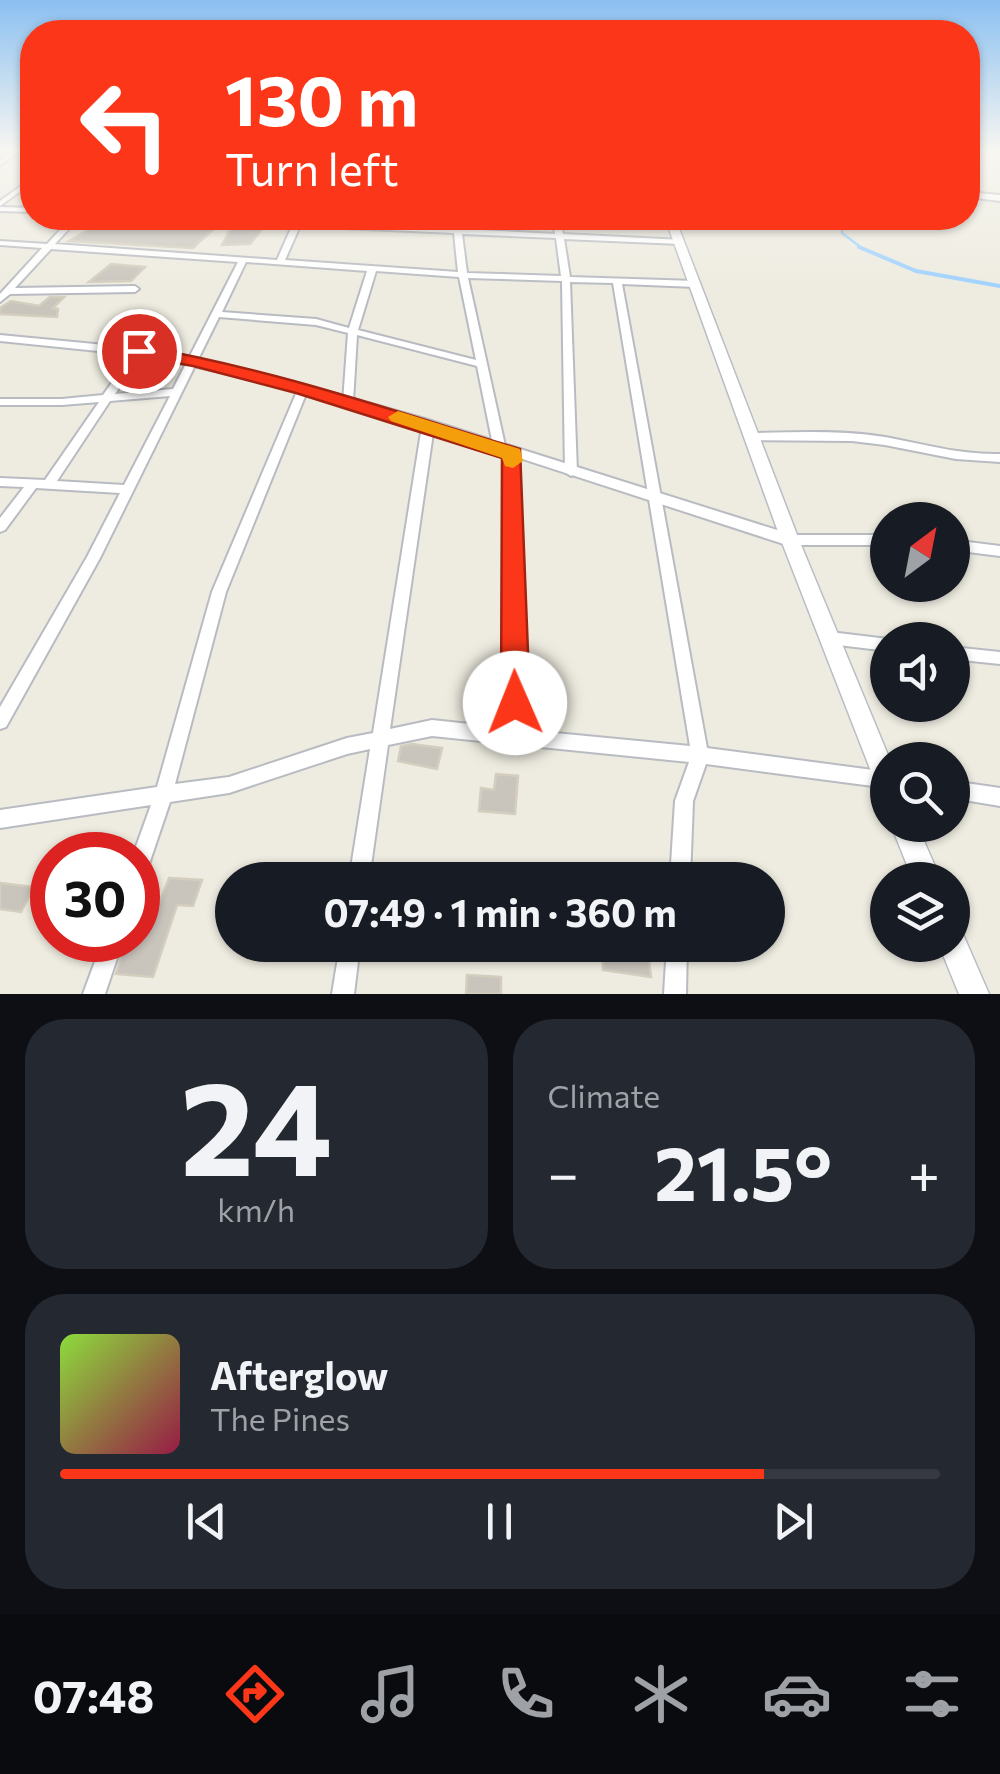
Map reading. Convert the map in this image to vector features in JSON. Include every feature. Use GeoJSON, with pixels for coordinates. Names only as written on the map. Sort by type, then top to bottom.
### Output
{"type":"FeatureCollection","features":[{"type":"Feature","properties":{"kind":"main road"},"geometry":{"type":"LineString","coordinates":[[675,230],[790,540],[871,742]]}},
{"type":"Feature","properties":{"kind":"main road"},"geometry":{"type":"LineString","coordinates":[[960,962],[974,994]]}},
{"type":"Feature","properties":{"kind":"street"},"geometry":{"type":"LineString","coordinates":[[0,299],[64,230]]}},
{"type":"Feature","properties":{"kind":"street"},"geometry":{"type":"LineString","coordinates":[[280,263],[294,230]]}},
{"type":"Feature","properties":{"kind":"street"},"geometry":{"type":"LineString","coordinates":[[416,230],[680,242]]}},
{"type":"Feature","properties":{"kind":"street"},"geometry":{"type":"LineString","coordinates":[[559,230],[566,279],[571,472]]}},
{"type":"Feature","properties":{"kind":"street"},"geometry":{"type":"LineString","coordinates":[[456,232],[481,364],[506,452],[516,736]]}},
{"type":"Feature","properties":{"kind":"street"},"geometry":{"type":"LineString","coordinates":[[0,243],[372,269],[696,284]]}},
{"type":"Feature","properties":{"kind":"street"},"geometry":{"type":"LineString","coordinates":[[0,722],[129,488],[243,260]]}},
{"type":"Feature","properties":{"kind":"street"},"geometry":{"type":"LineString","coordinates":[[348,402],[353,330],[372,269]]}},
{"type":"Feature","properties":{"kind":"street"},"geometry":{"type":"LineString","coordinates":[[617,281],[700,755],[684,802],[681,862]]}},
{"type":"Feature","properties":{"kind":"street"},"geometry":{"type":"LineString","coordinates":[[10,290],[135,289]]}},
{"type":"Feature","properties":{"kind":"street"},"geometry":{"type":"LineString","coordinates":[[217,314],[269,316],[353,330],[481,364]]}},
{"type":"Feature","properties":{"kind":"street"},"geometry":{"type":"LineString","coordinates":[[0,338],[139,351],[195,361],[428,426],[790,540],[870,540]]}},
{"type":"Feature","properties":{"kind":"street"},"geometry":{"type":"LineString","coordinates":[[0,527],[39,486],[139,351]]}},
{"type":"Feature","properties":{"kind":"street"},"geometry":{"type":"LineString","coordinates":[[151,832],[219,592],[303,389]]}},
{"type":"Feature","properties":{"kind":"street"},"geometry":{"type":"LineString","coordinates":[[0,402],[178,392]]}},
{"type":"Feature","properties":{"kind":"street"},"geometry":{"type":"LineString","coordinates":[[361,862],[428,426]]}},
{"type":"Feature","properties":{"kind":"street"},"geometry":{"type":"LineString","coordinates":[[753,437],[854,438],[976,460],[1000,458]]}},
{"type":"Feature","properties":{"kind":"street"},"geometry":{"type":"LineString","coordinates":[[0,482],[129,488]]}},
{"type":"Feature","properties":{"kind":"street"},"geometry":{"type":"LineString","coordinates":[[970,547],[1000,551]]}},
{"type":"Feature","properties":{"kind":"street"},"geometry":{"type":"LineString","coordinates":[[830,638],[870,643]]}},
{"type":"Feature","properties":{"kind":"street"},"geometry":{"type":"LineString","coordinates":[[970,655],[1000,658]]}},
{"type":"Feature","properties":{"kind":"street"},"geometry":{"type":"LineString","coordinates":[[0,820],[229,784],[347,746],[432,728],[700,755],[870,779]]}},
{"type":"Feature","properties":{"kind":"street"},"geometry":{"type":"LineString","coordinates":[[970,792],[1000,796]]}},
{"type":"Feature","properties":{"kind":"street"},"geometry":{"type":"LineString","coordinates":[[94,994],[105,962]]}},
{"type":"Feature","properties":{"kind":"street"},"geometry":{"type":"LineString","coordinates":[[342,994],[347,962]]}},
{"type":"Feature","properties":{"kind":"street"},"geometry":{"type":"LineString","coordinates":[[674,994],[676,962]]}},
{"type":"Feature","properties":{"kind":"building"},"geometry":{"type":"Polygon","coordinates":[[[88,230],[213,230],[193,248],[69,241],[88,230]]]}},
{"type":"Feature","properties":{"kind":"building"},"geometry":{"type":"Polygon","coordinates":[[[230,230],[261,230],[250,244],[222,245],[230,230]]]}},
{"type":"Feature","properties":{"kind":"building"},"geometry":{"type":"Polygon","coordinates":[[[111,264],[145,267],[131,281],[89,282],[111,264]]]}},
{"type":"Feature","properties":{"kind":"building"},"geometry":{"type":"Polygon","coordinates":[[[50,297],[64,297],[53,308],[58,309],[57,317],[0,314],[0,308],[11,301],[39,306],[50,297]]]}},
{"type":"Feature","properties":{"kind":"building"},"geometry":{"type":"Polygon","coordinates":[[[401,746],[442,748],[437,769],[398,761],[401,746]]]}},
{"type":"Feature","properties":{"kind":"building"},"geometry":{"type":"Polygon","coordinates":[[[496,774],[518,776],[515,814],[479,811],[481,788],[494,790],[496,774]]]}},
{"type":"Feature","properties":{"kind":"building"},"geometry":{"type":"Polygon","coordinates":[[[169,878],[202,880],[193,906],[177,905],[160,956],[160,901],[169,878]]]}},
{"type":"Feature","properties":{"kind":"building"},"geometry":{"type":"Polygon","coordinates":[[[0,883],[30,887],[21,912],[0,909],[0,883]]]}},
{"type":"Feature","properties":{"kind":"building"},"geometry":{"type":"Polygon","coordinates":[[[120,962],[158,962],[153,977],[116,974],[120,962]]]}},
{"type":"Feature","properties":{"kind":"building"},"geometry":{"type":"Polygon","coordinates":[[[603,962],[649,962],[651,977],[603,970],[603,962]]]}},
{"type":"Feature","properties":{"kind":"building"},"geometry":{"type":"Polygon","coordinates":[[[467,975],[501,977],[501,994],[466,994],[467,975]]]}},
{"type":"Feature","properties":{"kind":"waterway"},"geometry":{"type":"LineString","coordinates":[[842,230],[862,248]]}},
{"type":"Feature","properties":{"kind":"waterway"},"geometry":{"type":"LineString","coordinates":[[862,248],[916,271],[1000,286]]}},
{"type":"Feature","properties":{"kind":"slow traffic"},"geometry":{"type":"LineString","coordinates":[[398,417],[513,454],[513,461]]}},
{"type":"Feature","properties":{"kind":"route"},"geometry":{"type":"LineString","coordinates":[[139,351],[303,389],[513,454],[515,703]]}}]}
